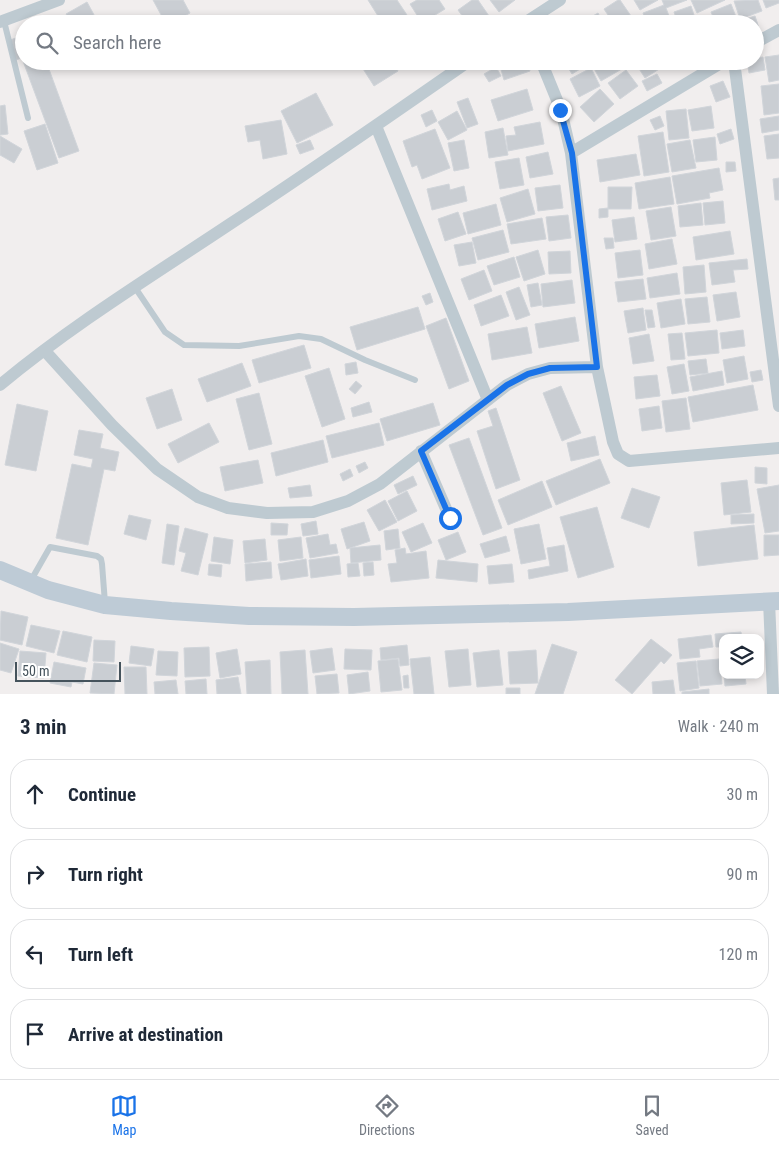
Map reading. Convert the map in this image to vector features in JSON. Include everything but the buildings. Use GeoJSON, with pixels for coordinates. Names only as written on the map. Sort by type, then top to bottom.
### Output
{"type":"FeatureCollection","features":[{"type":"Feature","properties":{"kind":"main road"},"geometry":{"type":"LineString","coordinates":[[0,570],[48,590],[105,605],[249,616],[354,617],[568,612],[774,601]]}},
{"type":"Feature","properties":{"kind":"street"},"geometry":{"type":"LineString","coordinates":[[20,15],[59,0]]}},
{"type":"Feature","properties":{"kind":"street"},"geometry":{"type":"LineString","coordinates":[[537,15],[560,0]]}},
{"type":"Feature","properties":{"kind":"street"},"geometry":{"type":"LineString","coordinates":[[2,22],[15,17]]}},
{"type":"Feature","properties":{"kind":"street"},"geometry":{"type":"LineString","coordinates":[[764,38],[779,30]]}},
{"type":"Feature","properties":{"kind":"street"},"geometry":{"type":"LineString","coordinates":[[0,385],[134,286],[230,224],[456,70]]}},
{"type":"Feature","properties":{"kind":"street"},"geometry":{"type":"LineString","coordinates":[[544,70],[560,110],[572,153],[597,367],[618,454],[629,461],[779,448]]}},
{"type":"Feature","properties":{"kind":"street"},"geometry":{"type":"LineString","coordinates":[[572,153],[709,70]]}},
{"type":"Feature","properties":{"kind":"street"},"geometry":{"type":"LineString","coordinates":[[735,70],[779,406]]}},
{"type":"Feature","properties":{"kind":"street"},"geometry":{"type":"LineString","coordinates":[[376,126],[488,400]]}},
{"type":"Feature","properties":{"kind":"street"},"geometry":{"type":"LineString","coordinates":[[44,351],[112,425],[157,469],[198,497],[228,508],[267,514],[313,512],[348,501],[380,484],[507,385],[528,374],[550,368],[597,367]]}},
{"type":"Feature","properties":{"kind":"street"},"geometry":{"type":"LineString","coordinates":[[421,451],[450,518]]}},
{"type":"Feature","properties":{"kind":"street"},"geometry":{"type":"LineString","coordinates":[[773,694],[774,601]]}},
{"type":"Feature","properties":{"kind":"lane"},"geometry":{"type":"LineString","coordinates":[[2,22],[28,118]]}},
{"type":"Feature","properties":{"kind":"lane"},"geometry":{"type":"LineString","coordinates":[[134,286],[165,332],[184,345],[239,346],[299,336],[321,339],[365,360],[415,380]]}},
{"type":"Feature","properties":{"kind":"lane"},"geometry":{"type":"LineString","coordinates":[[30,582],[50,548],[97,556],[101,559],[102,564],[105,605]]}},
{"type":"Feature","properties":{"kind":"route"},"geometry":{"type":"LineString","coordinates":[[450,518],[421,451],[507,385],[528,374],[550,368],[597,367],[572,153],[560,110]]}}]}
